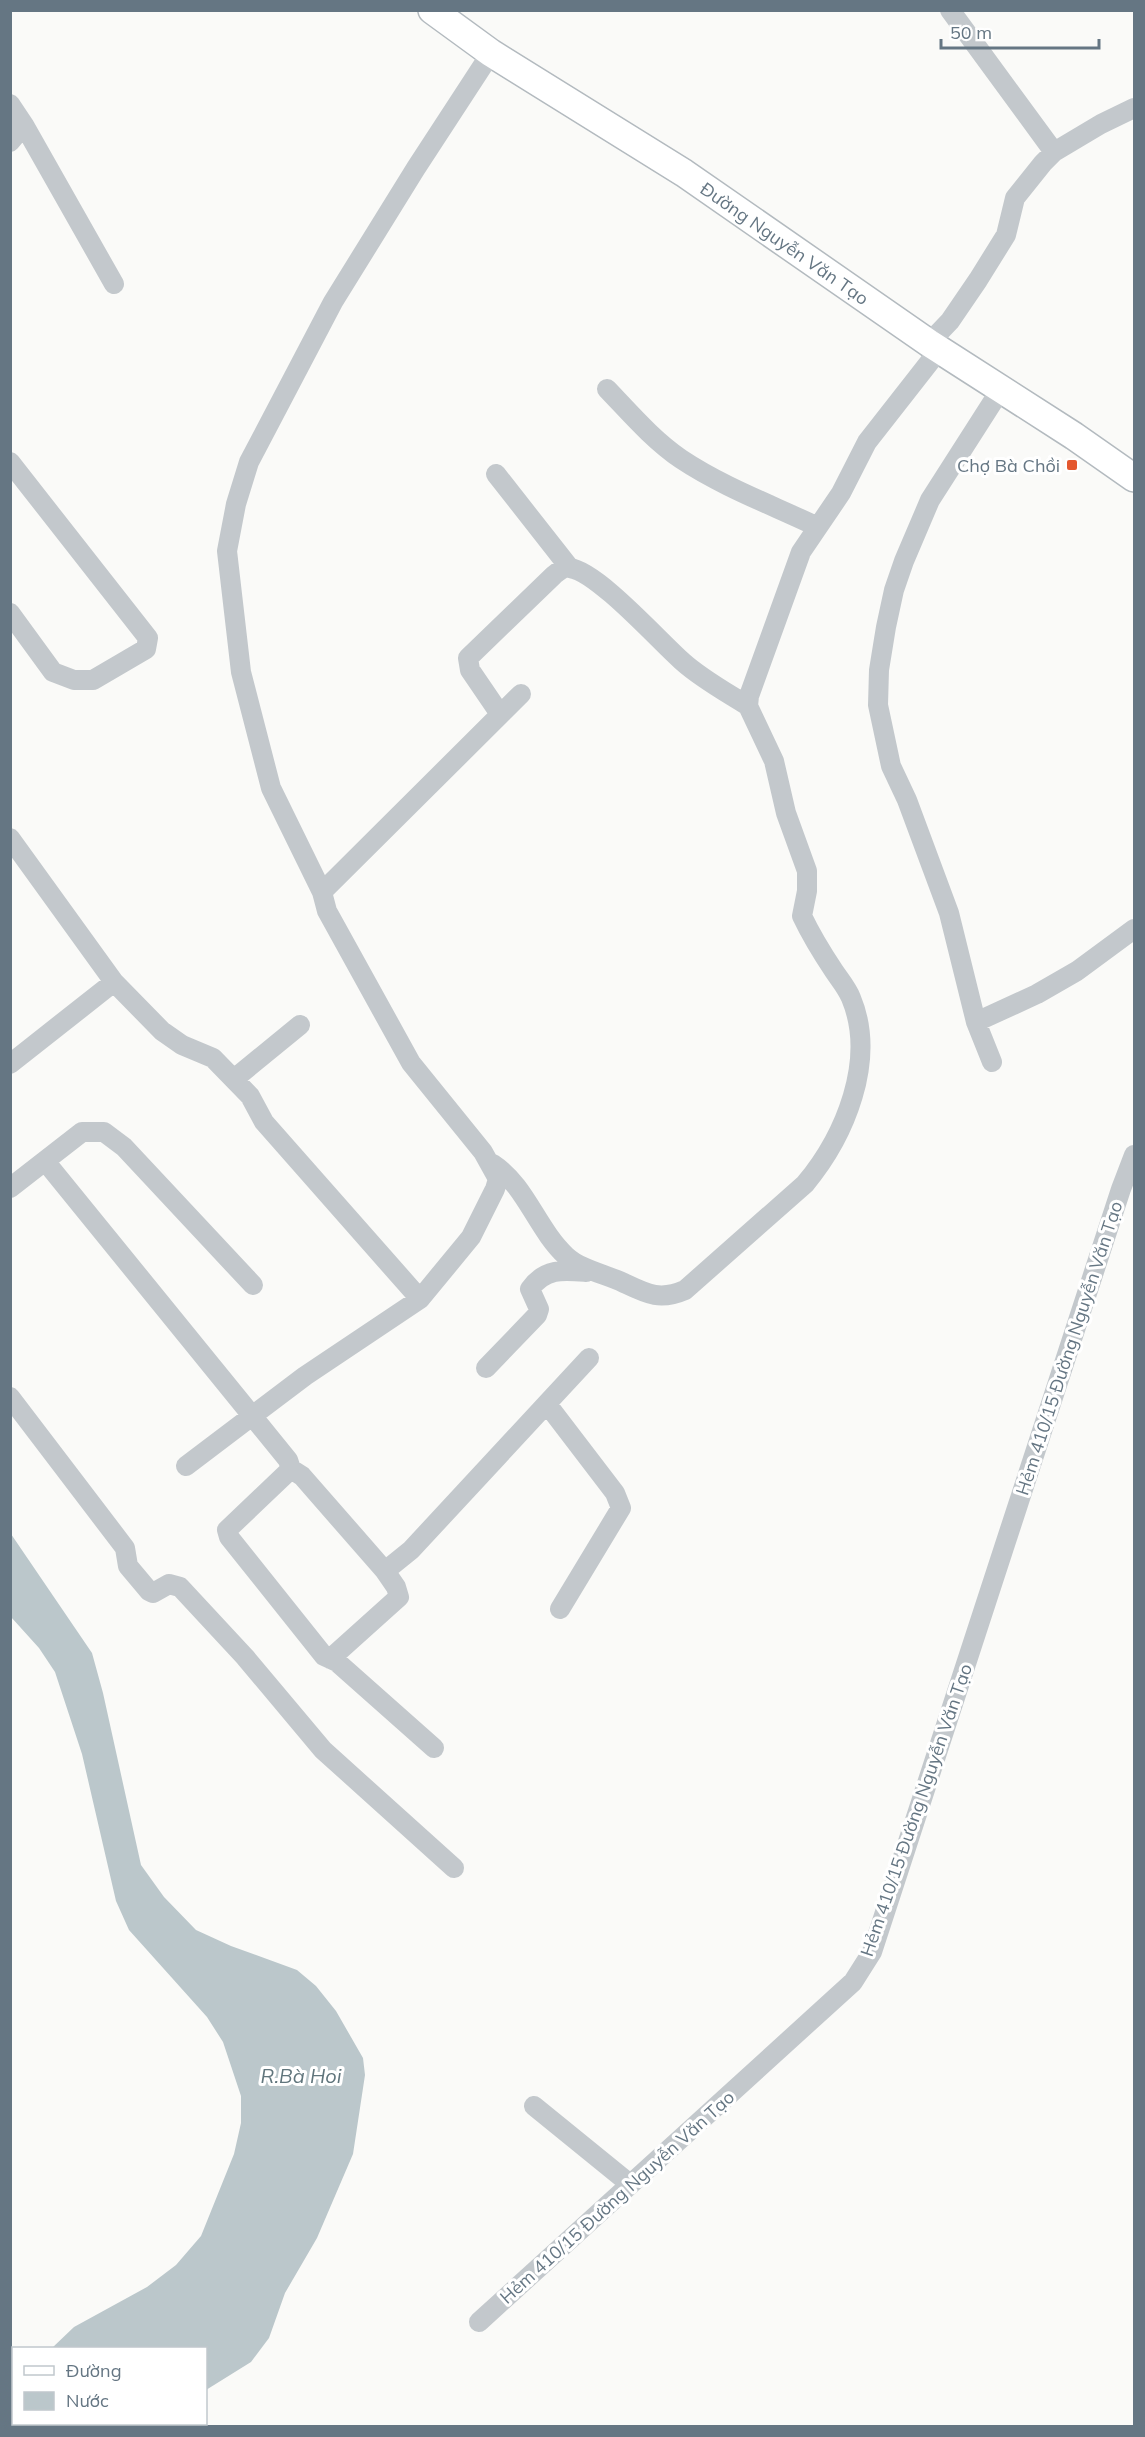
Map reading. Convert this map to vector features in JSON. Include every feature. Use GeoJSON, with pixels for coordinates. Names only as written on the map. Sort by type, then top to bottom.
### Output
{"type":"FeatureCollection","features":[{"type":"Feature","properties":{"kind":"main road","name":"Đường Nguyễn Văn Tạo"},"geometry":{"type":"LineString","coordinates":[[432,10],[491,53],[684,173],[934,346],[1134,478]]}},
{"type":"Feature","properties":{"kind":"street"},"geometry":{"type":"LineString","coordinates":[[950,10],[1054,152]]}},
{"type":"Feature","properties":{"kind":"street"},"geometry":{"type":"LineString","coordinates":[[186,1466],[305,1376],[420,1299],[471,1237],[498,1179],[489,1161],[411,1063],[327,911],[322,892],[271,788],[241,672],[227,551],[236,504],[249,462],[333,302],[491,53]]}},
{"type":"Feature","properties":{"kind":"street"},"geometry":{"type":"LineString","coordinates":[[10,104],[114,284]]}},
{"type":"Feature","properties":{"kind":"street"},"geometry":{"type":"LineString","coordinates":[[748,706],[749,696],[801,552],[841,493],[867,442],[934,346],[1006,235],[1015,198],[1054,152],[1101,124],[1134,108]]}},
{"type":"Feature","properties":{"kind":"street"},"geometry":{"type":"LineString","coordinates":[[10,142],[24,125]]}},
{"type":"Feature","properties":{"kind":"street"},"geometry":{"type":"LineString","coordinates":[[607,389],[646,429],[679,457],[710,477],[818,527]]}},
{"type":"Feature","properties":{"kind":"street"},"geometry":{"type":"LineString","coordinates":[[992,1062],[976,1022],[949,913],[907,800],[891,766],[878,705],[879,670],[894,590],[930,500],[1001,389]]}},
{"type":"Feature","properties":{"kind":"street"},"geometry":{"type":"LineString","coordinates":[[10,462],[148,638],[148,644],[146,649],[93,680],[74,680],[53,672],[10,613]]}},
{"type":"Feature","properties":{"kind":"street"},"geometry":{"type":"LineString","coordinates":[[489,1161],[502,1170],[517,1186],[540,1225],[567,1258],[639,1290],[672,1296],[685,1290],[805,1184],[820,1165],[844,1119],[856,1086],[861,1049],[858,1017],[850,996],[802,916],[807,891],[807,871],[786,813],[774,761],[748,706],[684,663],[598,584],[569,567],[496,474]]}},
{"type":"Feature","properties":{"kind":"street"},"geometry":{"type":"LineString","coordinates":[[500,714],[470,670],[468,658],[554,575],[563,568],[569,567]]}},
{"type":"Feature","properties":{"kind":"street"},"geometry":{"type":"LineString","coordinates":[[322,892],[521,694]]}},
{"type":"Feature","properties":{"kind":"street"},"geometry":{"type":"LineString","coordinates":[[10,838],[114,982],[162,1031],[182,1045],[213,1058],[234,1079],[250,1096],[264,1122],[420,1299]]}},
{"type":"Feature","properties":{"kind":"street"},"geometry":{"type":"LineString","coordinates":[[976,1022],[1037,994],[1077,971],[1134,929]]}},
{"type":"Feature","properties":{"kind":"street"},"geometry":{"type":"LineString","coordinates":[[10,1064],[114,982]]}},
{"type":"Feature","properties":{"kind":"street"},"geometry":{"type":"LineString","coordinates":[[234,1079],[300,1025]]}},
{"type":"Feature","properties":{"kind":"street"},"geometry":{"type":"LineString","coordinates":[[10,1188],[82,1132],[104,1132],[124,1147],[253,1285]]}},
{"type":"Feature","properties":{"kind":"street","name":"Hẻm 410/15 Đường Nguyễn Văn Tạo"},"geometry":{"type":"LineString","coordinates":[[479,2322],[853,1983],[872,1952],[1134,1155]]}},
{"type":"Feature","properties":{"kind":"street"},"geometry":{"type":"LineString","coordinates":[[45,1161],[288,1460],[291,1469],[302,1476],[385,1571],[396,1587],[399,1597],[330,1659]]}},
{"type":"Feature","properties":{"kind":"street"},"geometry":{"type":"LineString","coordinates":[[486,1368],[537,1315],[539,1309],[530,1289],[536,1281],[550,1271],[598,1273]]}},
{"type":"Feature","properties":{"kind":"street"},"geometry":{"type":"LineString","coordinates":[[385,1571],[411,1550],[589,1358]]}},
{"type":"Feature","properties":{"kind":"street"},"geometry":{"type":"LineString","coordinates":[[10,1397],[124,1548],[128,1566],[149,1591],[153,1593],[169,1584],[180,1587],[245,1657],[323,1750],[454,1868]]}},
{"type":"Feature","properties":{"kind":"street"},"geometry":{"type":"LineString","coordinates":[[547,1404],[615,1493],[621,1508],[560,1609]]}},
{"type":"Feature","properties":{"kind":"street"},"geometry":{"type":"LineString","coordinates":[[291,1469],[227,1530],[233,1544],[324,1656],[337,1662],[434,1748]]}},
{"type":"Feature","properties":{"kind":"street"},"geometry":{"type":"LineString","coordinates":[[534,2106],[630,2184]]}},
{"type":"Feature","properties":{"kind":"water","name":"R.Bà Hoi"},"geometry":{"type":"Polygon","coordinates":[[[11,1534],[92,1653],[141,1865],[164,1897],[196,1930],[231,1946],[297,1970],[316,1986],[336,2011],[363,2058],[365,2075],[353,2154],[317,2238],[285,2293],[269,2338],[251,2362],[207,2389],[207,2347],[53,2347],[74,2327],[147,2287],[176,2265],[201,2236],[234,2154],[241,2123],[241,2096],[223,2042],[207,2017],[129,1930],[116,1901],[82,1754],[55,1672],[39,1648],[11,1617],[11,1534]]]}},
{"type":"Feature","properties":{"kind":"water"},"geometry":{"type":"Polygon","coordinates":[[[11,2369],[12,2425],[114,2425],[11,2426],[11,2369]]]}},
{"type":"Feature","properties":{"kind":"place","name":"Chợ Bà Chồi"},"geometry":{"type":"Point","coordinates":[1072,465]}}]}
